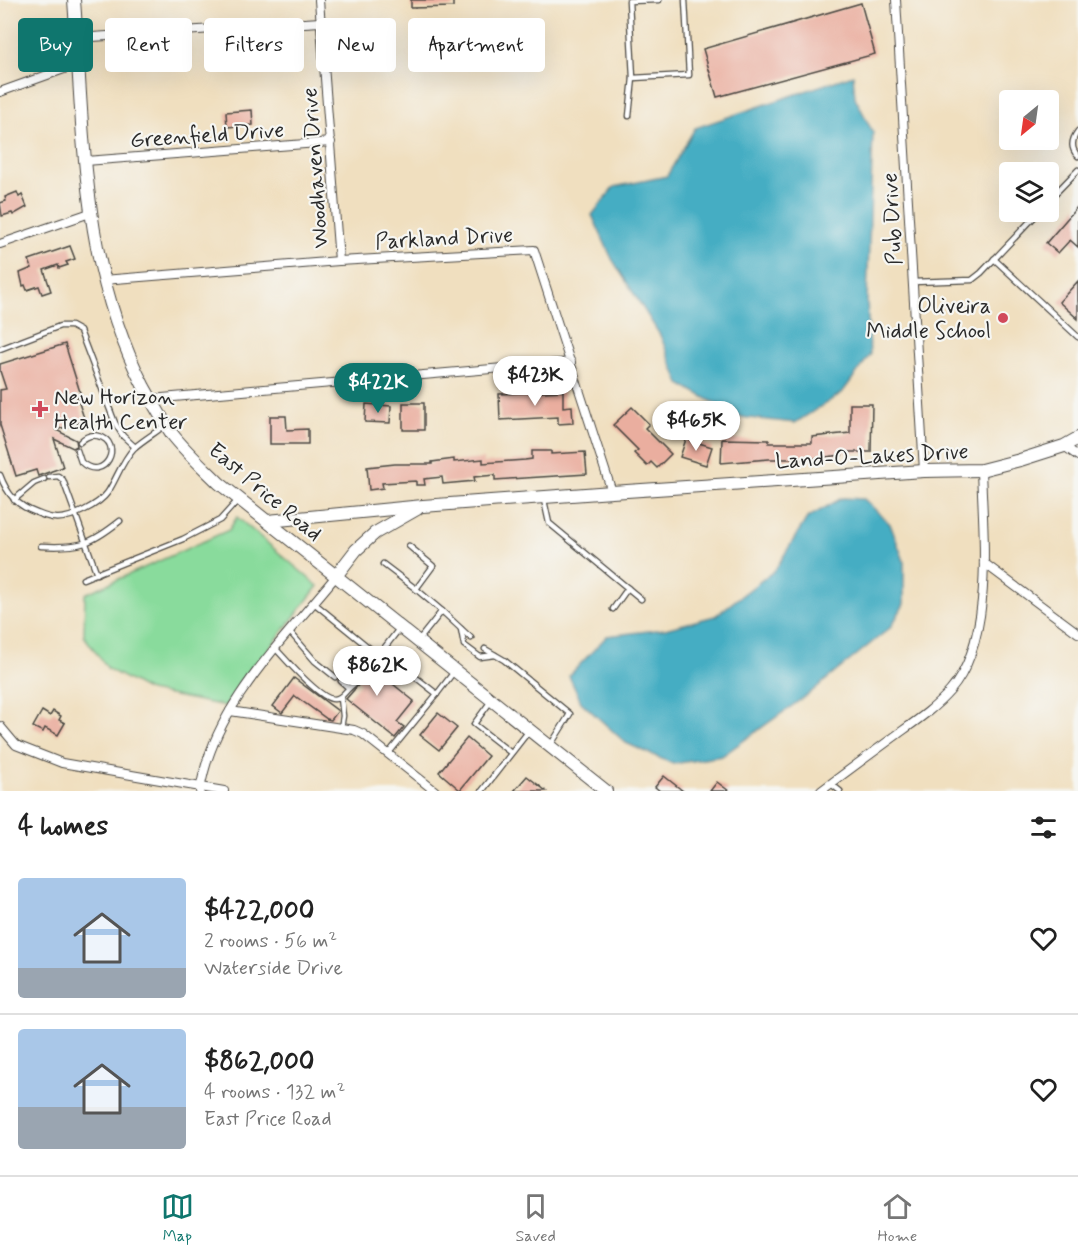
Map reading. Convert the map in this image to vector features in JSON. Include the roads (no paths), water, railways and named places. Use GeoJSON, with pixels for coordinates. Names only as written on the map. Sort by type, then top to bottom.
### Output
{"type":"FeatureCollection","features":[{"type":"Feature","properties":{"kind":"main road","name":"East Price Road"},"geometry":{"type":"LineString","coordinates":[[74,0],[75,18]]}},
{"type":"Feature","properties":{"kind":"main road","name":"East Price Road"},"geometry":{"type":"LineString","coordinates":[[79,72],[90,213],[103,280],[129,357],[167,425],[190,456],[219,483],[606,791]]}},
{"type":"Feature","properties":{"kind":"main road","name":"Land-O-Lakes Drive"},"geometry":{"type":"LineString","coordinates":[[336,576],[356,550],[375,533],[423,506],[924,471],[981,470],[1064,446],[1078,438]]}},
{"type":"Feature","properties":{"kind":"main road"},"geometry":{"type":"LineString","coordinates":[[268,521],[423,506]]}},
{"type":"Feature","properties":{"kind":"street","name":"Woodhaven Drive"},"geometry":{"type":"LineString","coordinates":[[319,0],[320,18]]}},
{"type":"Feature","properties":{"kind":"street","name":"Pub Drive"},"geometry":{"type":"LineString","coordinates":[[896,0],[924,471]]}},
{"type":"Feature","properties":{"kind":"street"},"geometry":{"type":"LineString","coordinates":[[93,37],[316,22]]}},
{"type":"Feature","properties":{"kind":"street"},"geometry":{"type":"LineString","coordinates":[[0,92],[56,72]]}},
{"type":"Feature","properties":{"kind":"street","name":"Woodhaven Drive"},"geometry":{"type":"LineString","coordinates":[[325,72],[339,261]]}},
{"type":"Feature","properties":{"kind":"street","name":"Greenfield Drive"},"geometry":{"type":"LineString","coordinates":[[86,161],[331,142]]}},
{"type":"Feature","properties":{"kind":"street"},"geometry":{"type":"LineString","coordinates":[[0,244],[90,213]]}},
{"type":"Feature","properties":{"kind":"street","name":"Parkland Drive"},"geometry":{"type":"LineString","coordinates":[[103,280],[339,261],[534,250],[612,492]]}},
{"type":"Feature","properties":{"kind":"street"},"geometry":{"type":"LineString","coordinates":[[151,399],[571,362]]}},
{"type":"Feature","properties":{"kind":"street"},"geometry":{"type":"LineString","coordinates":[[1064,446],[1078,456]]}},
{"type":"Feature","properties":{"kind":"street"},"geometry":{"type":"LineString","coordinates":[[820,791],[931,709],[952,690],[967,663],[976,638],[981,605],[984,563],[981,470]]}},
{"type":"Feature","properties":{"kind":"street"},"geometry":{"type":"LineString","coordinates":[[984,563],[1078,633]]}},
{"type":"Feature","properties":{"kind":"street","name":"Land-O-Lakes Drive"},"geometry":{"type":"LineString","coordinates":[[200,789],[213,744],[238,694],[336,576]]}},
{"type":"Feature","properties":{"kind":"street"},"geometry":{"type":"LineString","coordinates":[[230,711],[341,728],[363,734],[435,791]]}},
{"type":"Feature","properties":{"kind":"street"},"geometry":{"type":"LineString","coordinates":[[0,726],[16,745],[62,763],[200,789],[224,791]]}},
{"type":"Feature","properties":{"kind":"lane"},"geometry":{"type":"LineString","coordinates":[[628,116],[633,78],[629,2],[659,0]]}},
{"type":"Feature","properties":{"kind":"lane"},"geometry":{"type":"LineString","coordinates":[[633,78],[689,75],[685,0]]}},
{"type":"Feature","properties":{"kind":"lane"},"geometry":{"type":"LineString","coordinates":[[1078,131],[1073,147],[1078,156]]}},
{"type":"Feature","properties":{"kind":"lane"},"geometry":{"type":"LineString","coordinates":[[1059,190],[1078,170]]}},
{"type":"Feature","properties":{"kind":"lane"},"geometry":{"type":"LineString","coordinates":[[913,282],[972,280],[1029,222]]}},
{"type":"Feature","properties":{"kind":"lane"},"geometry":{"type":"LineString","coordinates":[[994,259],[1078,337]]}},
{"type":"Feature","properties":{"kind":"lane"},"geometry":{"type":"LineString","coordinates":[[0,349],[60,326],[71,326],[80,331],[115,423],[123,436],[135,447]]}},
{"type":"Feature","properties":{"kind":"lane"},"geometry":{"type":"LineString","coordinates":[[0,475],[4,487],[14,500],[36,513],[57,519],[76,514],[106,495],[135,447],[167,425]]}},
{"type":"Feature","properties":{"kind":"lane"},"geometry":{"type":"LineString","coordinates":[[77,450],[81,462],[90,468],[101,468],[109,460],[111,449],[101,436],[90,435],[80,442]]}},
{"type":"Feature","properties":{"kind":"lane"},"geometry":{"type":"LineString","coordinates":[[109,460],[121,467]]}},
{"type":"Feature","properties":{"kind":"lane"},"geometry":{"type":"LineString","coordinates":[[14,500],[34,483],[58,476],[63,480],[97,574]]}},
{"type":"Feature","properties":{"kind":"lane"},"geometry":{"type":"LineString","coordinates":[[543,497],[549,524],[641,599]]}},
{"type":"Feature","properties":{"kind":"lane"},"geometry":{"type":"LineString","coordinates":[[84,579],[183,539],[220,520],[239,498]]}},
{"type":"Feature","properties":{"kind":"lane"},"geometry":{"type":"LineString","coordinates":[[41,546],[66,548],[86,544],[102,536],[120,521]]}},
{"type":"Feature","properties":{"kind":"lane"},"geometry":{"type":"LineString","coordinates":[[409,546],[433,566],[416,589]]}},
{"type":"Feature","properties":{"kind":"lane"},"geometry":{"type":"LineString","coordinates":[[383,564],[416,589],[471,638]]}},
{"type":"Feature","properties":{"kind":"lane"},"geometry":{"type":"LineString","coordinates":[[613,609],[628,588]]}},
{"type":"Feature","properties":{"kind":"lane"},"geometry":{"type":"LineString","coordinates":[[314,603],[373,651],[380,651],[437,694]]}},
{"type":"Feature","properties":{"kind":"lane"},"geometry":{"type":"LineString","coordinates":[[418,641],[442,611]]}},
{"type":"Feature","properties":{"kind":"lane"},"geometry":{"type":"LineString","coordinates":[[366,669],[400,627]]}},
{"type":"Feature","properties":{"kind":"lane"},"geometry":{"type":"LineString","coordinates":[[461,628],[464,645],[480,657],[495,655]]}},
{"type":"Feature","properties":{"kind":"lane"},"geometry":{"type":"LineString","coordinates":[[290,632],[315,661],[335,677]]}},
{"type":"Feature","properties":{"kind":"lane"},"geometry":{"type":"LineString","coordinates":[[276,649],[324,696],[340,698],[356,682]]}},
{"type":"Feature","properties":{"kind":"lane"},"geometry":{"type":"LineString","coordinates":[[485,649],[570,714],[550,746]]}},
{"type":"Feature","properties":{"kind":"lane"},"geometry":{"type":"LineString","coordinates":[[388,754],[455,671]]}},
{"type":"Feature","properties":{"kind":"lane"},"geometry":{"type":"LineString","coordinates":[[341,681],[349,688]]}},
{"type":"Feature","properties":{"kind":"lane"},"geometry":{"type":"LineString","coordinates":[[340,698],[343,716],[341,728]]}},
{"type":"Feature","properties":{"kind":"lane"},"geometry":{"type":"LineString","coordinates":[[492,700],[474,724],[511,753]]}},
{"type":"Feature","properties":{"kind":"lane"},"geometry":{"type":"LineString","coordinates":[[482,791],[530,730]]}},
{"type":"Feature","properties":{"kind":"lane"},"geometry":{"type":"LineString","coordinates":[[831,784],[840,791]]}},
{"type":"Feature","properties":{"kind":"water"},"geometry":{"type":"Polygon","coordinates":[[[853,75],[855,97],[873,133],[867,300],[870,355],[842,393],[795,423],[740,417],[680,384],[660,335],[612,259],[592,215],[614,187],[667,176],[695,128],[853,75]]]}},
{"type":"Feature","properties":{"kind":"water"},"geometry":{"type":"Polygon","coordinates":[[[842,498],[864,499],[890,524],[904,561],[904,604],[891,627],[810,693],[722,756],[673,764],[626,743],[581,702],[569,676],[607,636],[665,629],[715,616],[775,570],[807,518],[842,498]]]}},
{"type":"Feature","properties":{"kind":"place","name":"Oliveira Middle School"},"geometry":{"type":"Point","coordinates":[1003,318]}},
{"type":"Feature","properties":{"kind":"place","name":"New Horizon Health Center"},"geometry":{"type":"Point","coordinates":[40,409]}}]}
